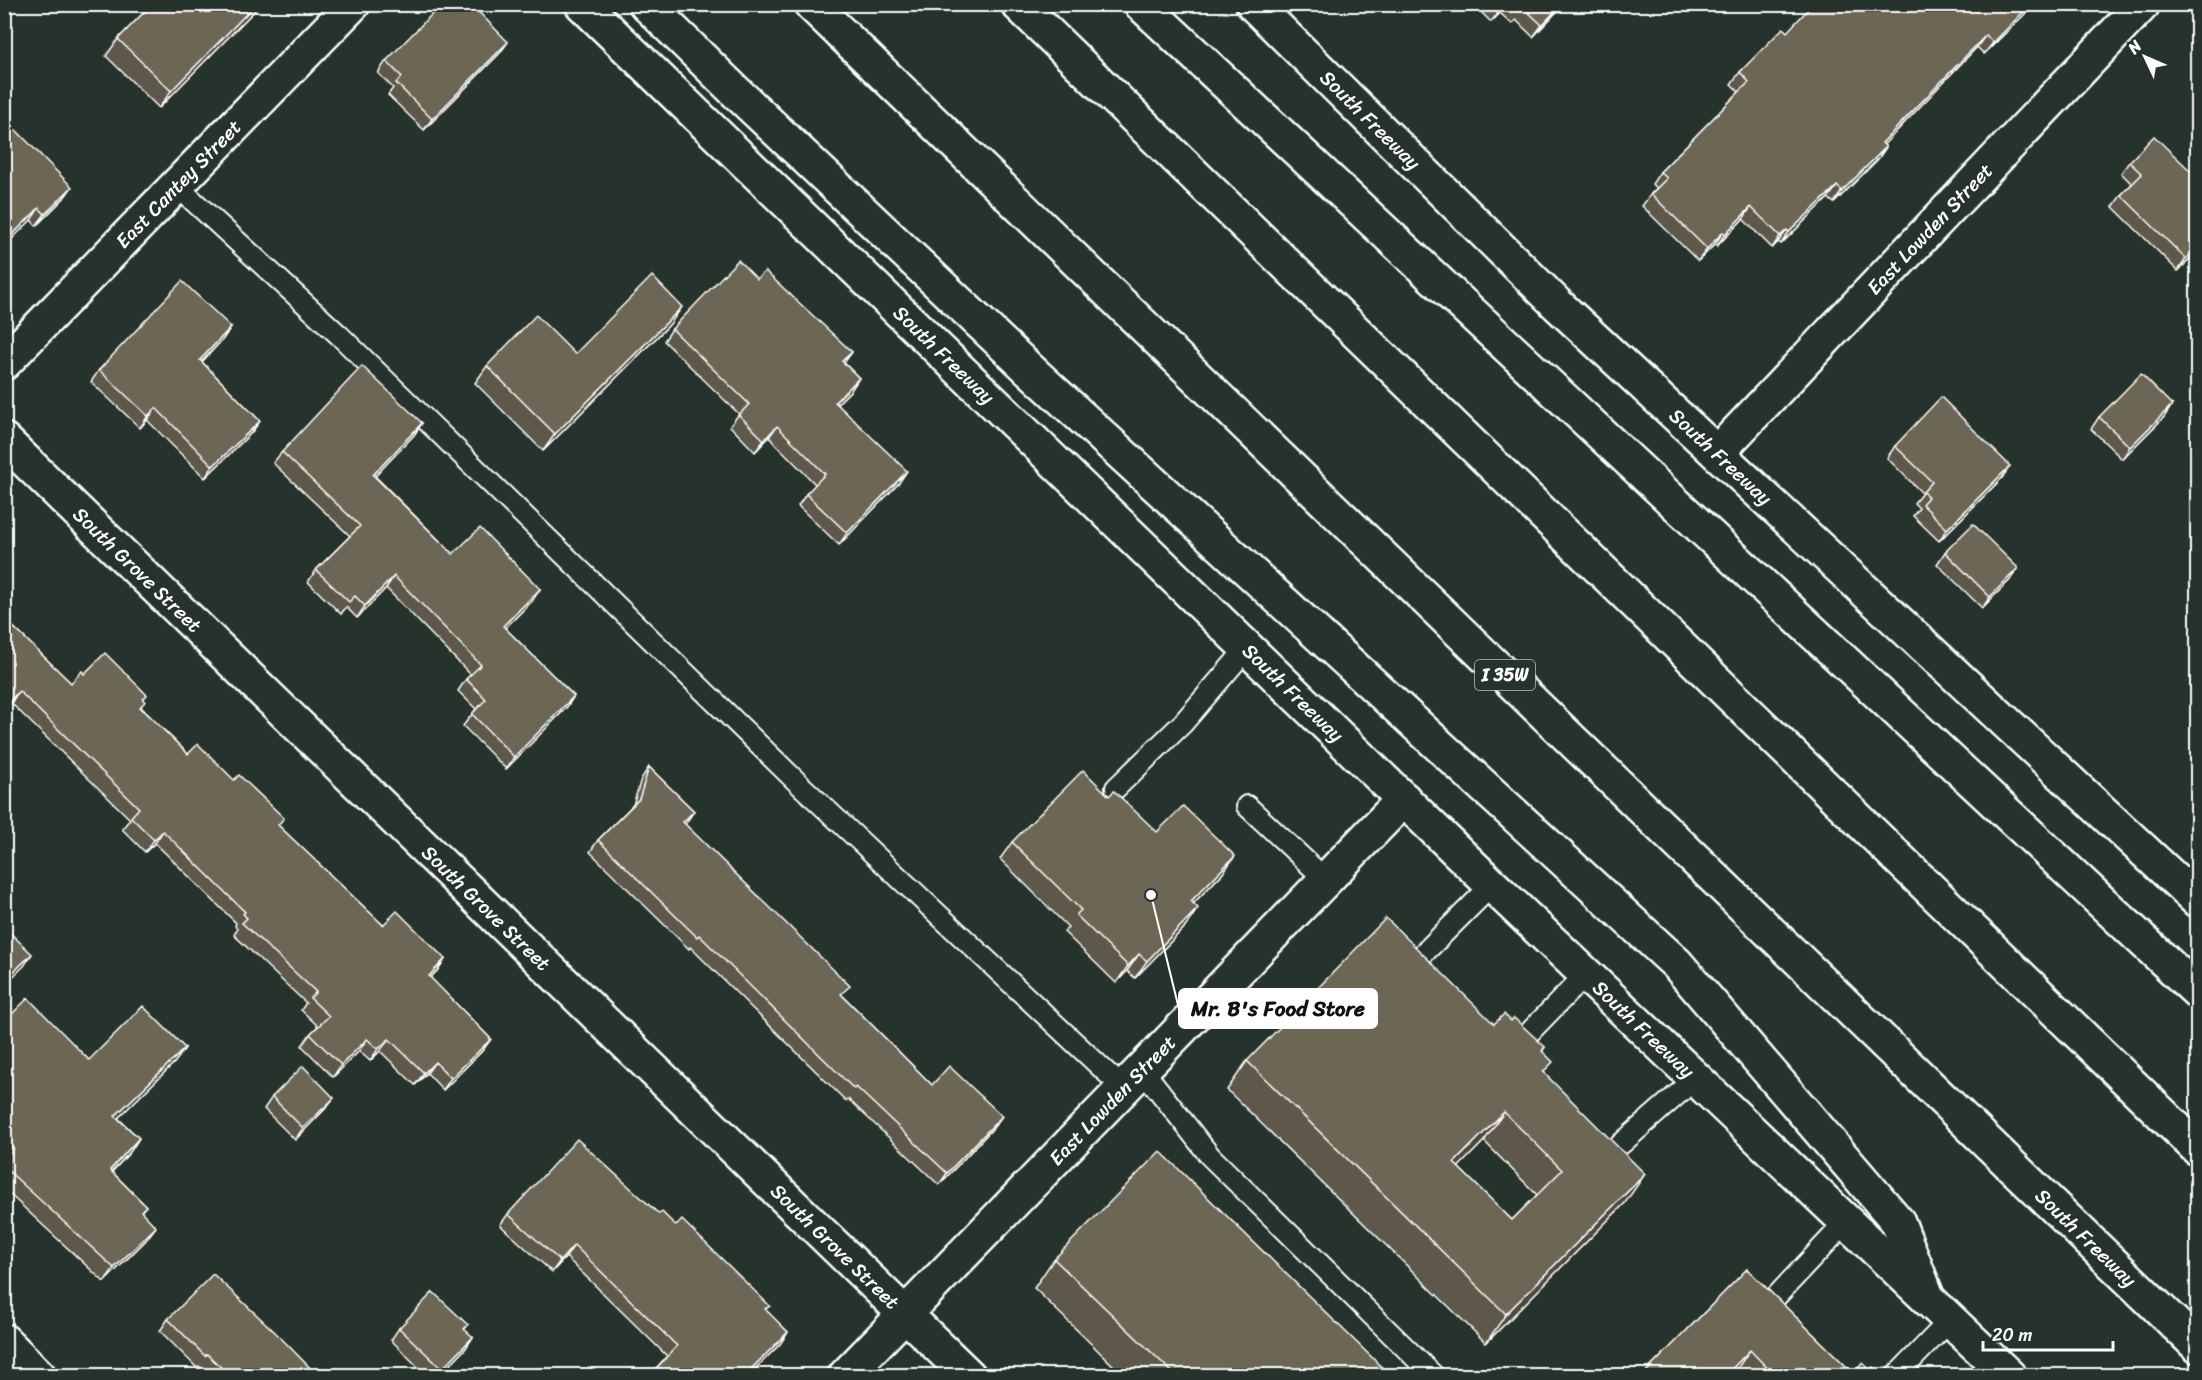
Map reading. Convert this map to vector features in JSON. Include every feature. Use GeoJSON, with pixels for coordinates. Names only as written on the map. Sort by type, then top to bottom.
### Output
{"type":"FeatureCollection","features":[{"type":"Feature","properties":{"kind":"main road","name":"East Cantey Street"},"geometry":{"type":"LineString","coordinates":[[4,363],[353,4]]}},
{"type":"Feature","properties":{"kind":"main road","name":"South Freeway"},"geometry":{"type":"LineString","coordinates":[[582,4],[1492,885],[2008,1376]]}},
{"type":"Feature","properties":{"kind":"main road"},"geometry":{"type":"LineString","coordinates":[[646,4],[1028,368],[1677,964],[1898,1222],[1939,1310]]}},
{"type":"Feature","properties":{"kind":"main road","name":"South Freeway"},"geometry":{"type":"LineString","coordinates":[[811,4],[2198,1346]]}},
{"type":"Feature","properties":{"kind":"main road"},"geometry":{"type":"LineString","coordinates":[[1018,4],[2198,1149]]}},
{"type":"Feature","properties":{"kind":"main road"},"geometry":{"type":"LineString","coordinates":[[1141,4],[2198,992]]}},
{"type":"Feature","properties":{"kind":"main road","name":"East Lowden Street"},"geometry":{"type":"LineString","coordinates":[[1717,453],[2143,4]]}},
{"type":"Feature","properties":{"kind":"main road","name":"South Freeway"},"geometry":{"type":"LineString","coordinates":[[1256,6],[1558,305],[2193,888]]}},
{"type":"Feature","properties":{"kind":"main road","name":"South Grove Street"},"geometry":{"type":"LineString","coordinates":[[4,440],[969,1376]]}},
{"type":"Feature","properties":{"kind":"main road","name":"East Lowden Street"},"geometry":{"type":"LineString","coordinates":[[845,1376],[1404,799]]}},
{"type":"Feature","properties":{"kind":"main road"},"geometry":{"type":"LineString","coordinates":[[4,1341],[39,1376]]}},
{"type":"Feature","properties":{"kind":"lane"},"geometry":{"type":"LineString","coordinates":[[177,186],[339,335],[795,780],[1133,1078],[1434,1376]]}},
{"type":"Feature","properties":{"kind":"lane"},"geometry":{"type":"LineString","coordinates":[[1116,788],[1183,723],[1247,648]]}},
{"type":"Feature","properties":{"kind":"lane"},"geometry":{"type":"LineString","coordinates":[[1247,806],[1326,880]]}},
{"type":"Feature","properties":{"kind":"lane"},"geometry":{"type":"LineString","coordinates":[[1408,969],[1492,885]]}},
{"type":"Feature","properties":{"kind":"lane"},"geometry":{"type":"LineString","coordinates":[[1527,1035],[1586,974]]}},
{"type":"Feature","properties":{"kind":"lane"},"geometry":{"type":"LineString","coordinates":[[1621,1144],[1695,1079]]}},
{"type":"Feature","properties":{"kind":"lane"},"geometry":{"type":"LineString","coordinates":[[1771,1302],[1846,1222]]}},
{"type":"Feature","properties":{"kind":"lane"},"geometry":{"type":"LineString","coordinates":[[1896,1376],[1939,1310]]}},
{"type":"Feature","properties":{"kind":"building"},"geometry":{"type":"Polygon","coordinates":[[[152,4],[256,4],[171,91],[118,39],[152,4]]]}},
{"type":"Feature","properties":{"kind":"building"},"geometry":{"type":"Polygon","coordinates":[[[442,4],[471,4],[508,42],[432,119],[396,83],[402,77],[386,61],[442,4]]]}},
{"type":"Feature","properties":{"kind":"building"},"geometry":{"type":"Polygon","coordinates":[[[1494,4],[1505,4],[1500,10],[1494,4]]]}},
{"type":"Feature","properties":{"kind":"building"},"geometry":{"type":"Polygon","coordinates":[[[1512,4],[1562,4],[1542,25],[1524,8],[1520,12],[1512,4]]]}},
{"type":"Feature","properties":{"kind":"building"},"geometry":{"type":"Polygon","coordinates":[[[1813,4],[1900,4],[1908,12],[1915,4],[2031,4],[1993,43],[1986,35],[1882,143],[1886,147],[1842,191],[1837,186],[1789,232],[1787,230],[1780,236],[1751,207],[1707,249],[1651,194],[1667,178],[1660,172],[1749,82],[1740,72],[1783,28],[1787,32],[1813,4]]]}},
{"type":"Feature","properties":{"kind":"building"},"geometry":{"type":"Polygon","coordinates":[[[16,130],[72,187],[45,214],[39,208],[4,243],[4,141],[16,130]]]}},
{"type":"Feature","properties":{"kind":"building"},"geometry":{"type":"Polygon","coordinates":[[[2154,136],[2198,178],[2198,248],[2186,259],[2121,195],[2142,174],[2129,162],[2154,136]]]}},
{"type":"Feature","properties":{"kind":"building"},"geometry":{"type":"Polygon","coordinates":[[[738,260],[757,279],[765,271],[852,352],[842,361],[859,378],[835,402],[907,471],[847,533],[806,494],[825,474],[777,426],[764,440],[739,415],[749,404],[672,329],[738,260]]]}},
{"type":"Feature","properties":{"kind":"building"},"geometry":{"type":"Polygon","coordinates":[[[652,276],[682,307],[555,434],[487,366],[536,315],[575,354],[652,276]]]}},
{"type":"Feature","properties":{"kind":"building"},"geometry":{"type":"Polygon","coordinates":[[[182,281],[231,327],[200,360],[260,421],[213,466],[156,408],[148,416],[99,370],[182,281]]]}},
{"type":"Feature","properties":{"kind":"building"},"geometry":{"type":"Polygon","coordinates":[[[362,366],[422,423],[373,475],[453,554],[480,528],[540,589],[503,626],[574,696],[514,757],[472,714],[486,699],[466,679],[481,665],[394,576],[365,606],[355,596],[349,602],[316,570],[360,526],[282,452],[362,366]]]}},
{"type":"Feature","properties":{"kind":"building"},"geometry":{"type":"Polygon","coordinates":[[[2141,374],[2172,405],[2130,447],[2099,417],[2141,374]]]}},
{"type":"Feature","properties":{"kind":"building"},"geometry":{"type":"Polygon","coordinates":[[[1941,397],[2010,466],[1947,529],[1922,504],[1928,497],[1923,492],[1932,482],[1895,446],[1941,397]]]}},
{"type":"Feature","properties":{"kind":"building"},"geometry":{"type":"Polygon","coordinates":[[[1973,524],[2018,568],[1990,597],[1945,552],[1973,524]]]}},
{"type":"Feature","properties":{"kind":"building"},"geometry":{"type":"Polygon","coordinates":[[[4,618],[71,683],[82,671],[84,674],[105,653],[147,695],[140,707],[188,754],[198,744],[234,780],[239,775],[284,818],[278,825],[383,925],[397,911],[445,959],[429,976],[491,1039],[451,1078],[435,1062],[424,1073],[389,1039],[378,1049],[367,1039],[341,1065],[310,1034],[329,1016],[310,998],[316,992],[242,923],[247,918],[243,914],[245,912],[163,831],[154,840],[131,817],[139,808],[19,691],[4,707],[4,618]]]}},
{"type":"Feature","properties":{"kind":"building"},"geometry":{"type":"Polygon","coordinates":[[[649,767],[694,811],[683,822],[850,986],[841,994],[932,1085],[949,1066],[1002,1116],[947,1173],[856,1087],[854,1089],[699,935],[697,937],[598,840],[639,799],[649,767]]]}},
{"type":"Feature","properties":{"kind":"building"},"geometry":{"type":"Polygon","coordinates":[[[1083,770],[1109,796],[1114,791],[1157,832],[1183,806],[1235,856],[1191,901],[1198,908],[1147,961],[1139,954],[1128,966],[1076,915],[1081,910],[1012,842],[1083,770]]]}},
{"type":"Feature","properties":{"kind":"building"},"geometry":{"type":"Polygon","coordinates":[[[1386,918],[1494,1024],[1504,1014],[1511,1021],[1514,1018],[1545,1047],[1542,1051],[1553,1062],[1543,1072],[1645,1174],[1506,1314],[1247,1061],[1386,918]],[[1504,1112],[1454,1163],[1512,1220],[1562,1170],[1504,1112]]]}},
{"type":"Feature","properties":{"kind":"building"},"geometry":{"type":"Polygon","coordinates":[[[4,927],[32,954],[5,980],[4,980],[4,927]]]}},
{"type":"Feature","properties":{"kind":"building"},"geometry":{"type":"Polygon","coordinates":[[[28,998],[89,1060],[143,1006],[185,1048],[115,1116],[139,1138],[110,1170],[146,1206],[141,1211],[156,1227],[114,1268],[4,1167],[4,1159],[14,1149],[4,1139],[4,1022],[28,998]]]}},
{"type":"Feature","properties":{"kind":"building"},"geometry":{"type":"Polygon","coordinates":[[[303,1066],[334,1098],[303,1128],[272,1097],[303,1066]]]}},
{"type":"Feature","properties":{"kind":"building"},"geometry":{"type":"Polygon","coordinates":[[[577,1139],[659,1214],[662,1212],[676,1226],[682,1220],[770,1306],[765,1309],[788,1332],[744,1376],[649,1376],[677,1346],[574,1245],[560,1261],[508,1214],[577,1139]]]}},
{"type":"Feature","properties":{"kind":"building"},"geometry":{"type":"Polygon","coordinates":[[[1160,1151],[1391,1376],[1173,1376],[1174,1374],[1054,1259],[1160,1151]]]}},
{"type":"Feature","properties":{"kind":"building"},"geometry":{"type":"Polygon","coordinates":[[[1747,1269],[1853,1373],[1863,1363],[1870,1370],[1873,1367],[1882,1376],[1775,1376],[1750,1350],[1725,1376],[1642,1376],[1747,1269]]]}},
{"type":"Feature","properties":{"kind":"building"},"geometry":{"type":"Polygon","coordinates":[[[213,1274],[318,1376],[230,1376],[207,1354],[205,1356],[168,1319],[213,1274]]]}},
{"type":"Feature","properties":{"kind":"building"},"geometry":{"type":"Polygon","coordinates":[[[433,1292],[468,1325],[464,1329],[473,1337],[442,1369],[399,1328],[433,1292]]]}},
{"type":"Feature","properties":{"kind":"place","name":"Mr. B's Food Store"},"geometry":{"type":"Point","coordinates":[1151,895]}}]}
